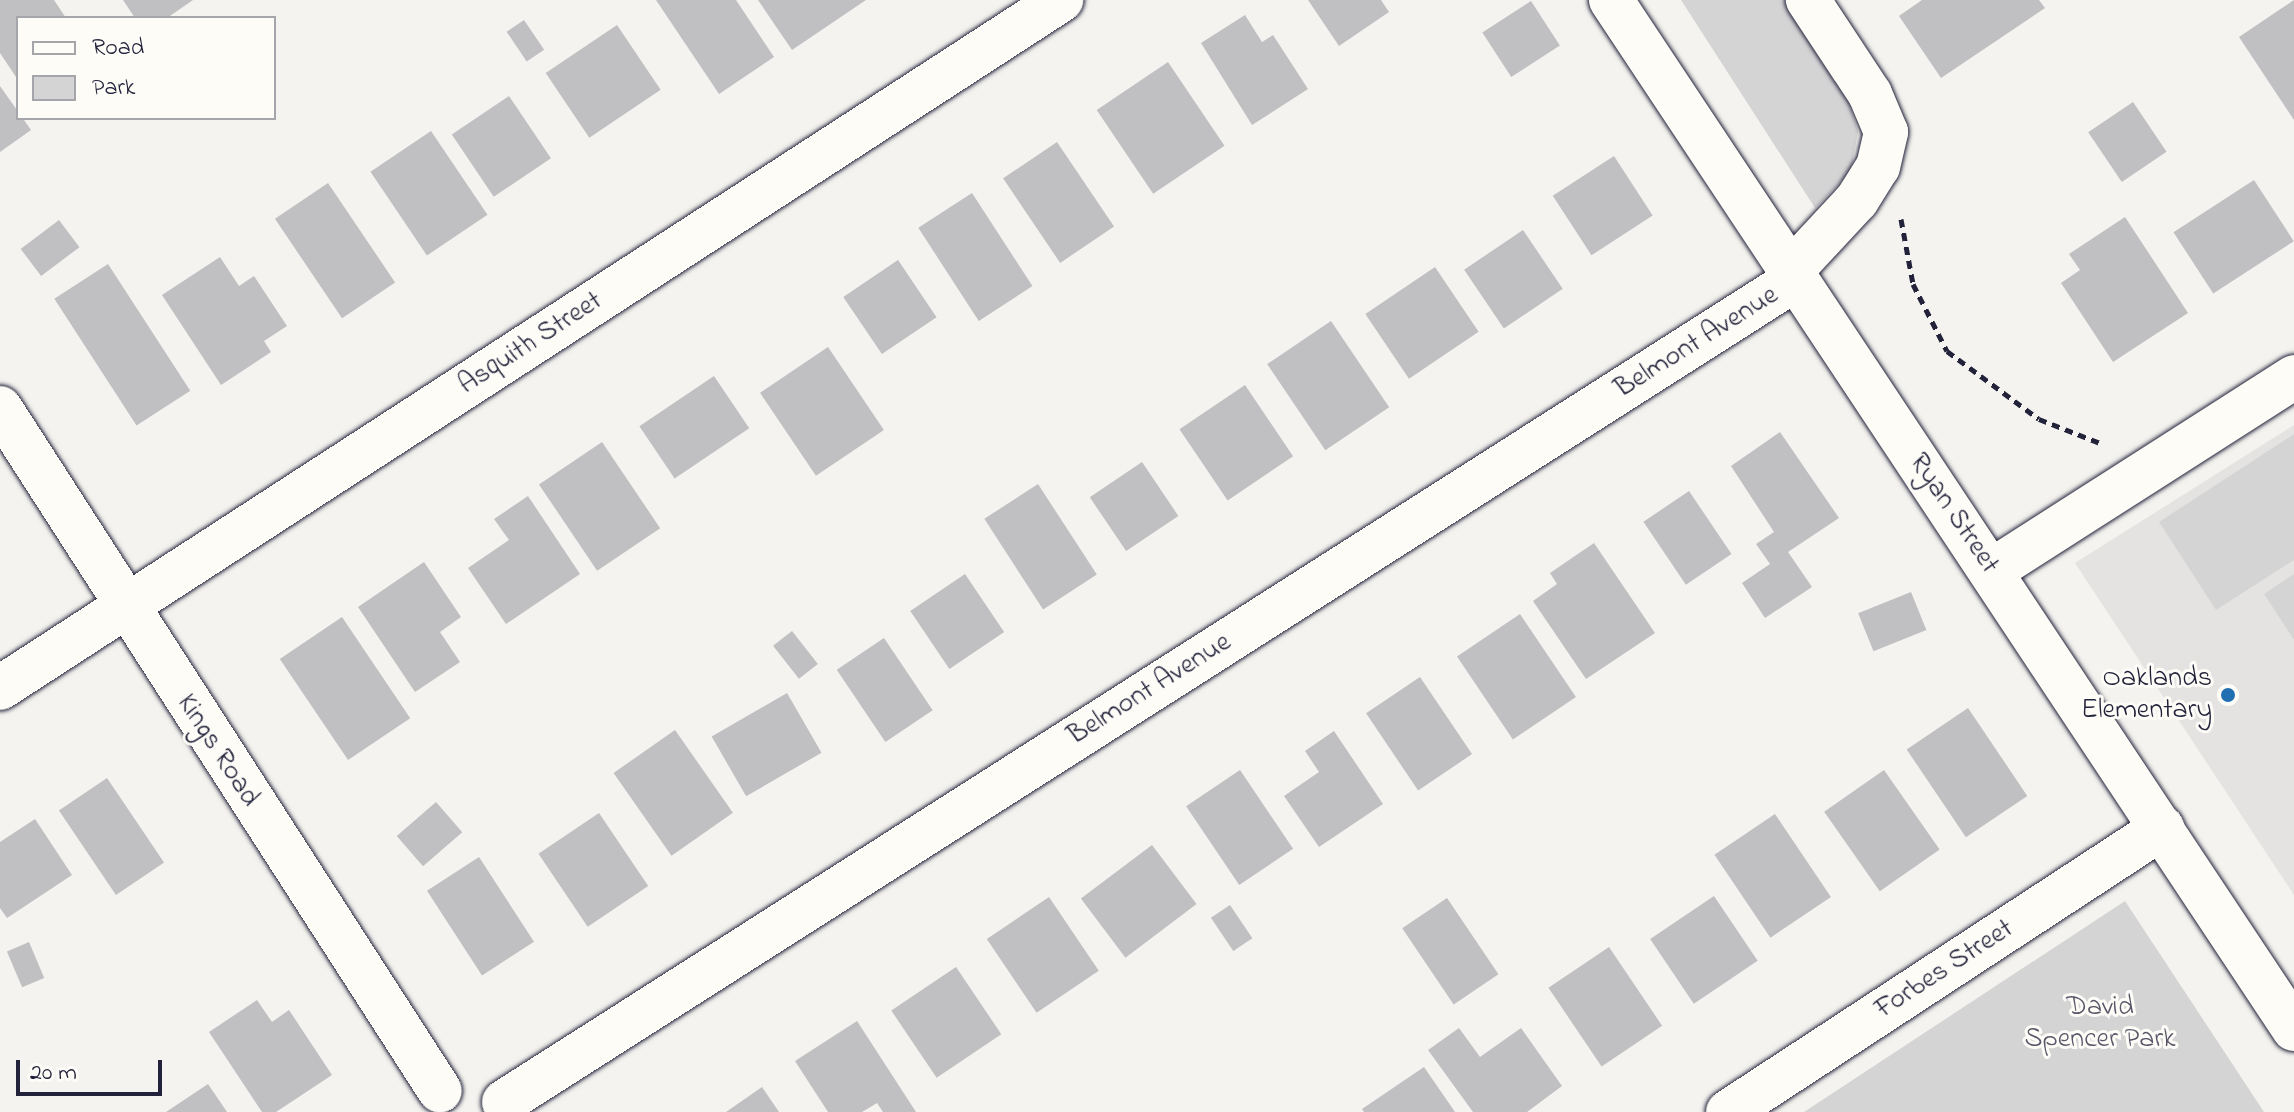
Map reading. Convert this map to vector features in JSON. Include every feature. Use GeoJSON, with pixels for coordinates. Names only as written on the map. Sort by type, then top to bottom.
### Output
{"type":"FeatureCollection","features":[{"type":"Feature","properties":{"kind":"street","name":"Asquith Street"},"geometry":{"type":"LineString","coordinates":[[0,688],[1061,0]]}},
{"type":"Feature","properties":{"kind":"street","name":"Ryan Street"},"geometry":{"type":"LineString","coordinates":[[1611,0],[2294,1029]]}},
{"type":"Feature","properties":{"kind":"street"},"geometry":{"type":"LineString","coordinates":[[1808,0],[1870,94],[1886,132],[1875,173]]}},
{"type":"Feature","properties":{"kind":"street","name":"Belmont Avenue"},"geometry":{"type":"LineString","coordinates":[[506,1107],[1793,276],[1875,173]]}},
{"type":"Feature","properties":{"kind":"street"},"geometry":{"type":"LineString","coordinates":[[1991,571],[2294,377]]}},
{"type":"Feature","properties":{"kind":"street","name":"Kings Road"},"geometry":{"type":"LineString","coordinates":[[0,408],[433,1101]]}},
{"type":"Feature","properties":{"kind":"street","name":"Forbes Street"},"geometry":{"type":"LineString","coordinates":[[1728,1112],[2162,828]]}},
{"type":"Feature","properties":{"kind":"street"},"geometry":{"type":"LineString","coordinates":[[433,1101],[474,1082],[506,1107]]}},
{"type":"Feature","properties":{"kind":"path"},"geometry":{"type":"LineString","coordinates":[[1875,173],[1896,202],[1913,284],[1947,351],[2039,419],[2163,462]]}},
{"type":"Feature","properties":{"kind":"shaded area","name":"Oaklands Elementary"},"geometry":{"type":"Polygon","coordinates":[[[2294,425],[2294,895],[2075,563],[2294,425]]]}},
{"type":"Feature","properties":{"kind":"green space"},"geometry":{"type":"Polygon","coordinates":[[[1681,0],[1798,0],[1839,72],[1858,132],[1851,171],[1815,208],[1681,0]]]}},
{"type":"Feature","properties":{"kind":"green space"},"geometry":{"type":"Polygon","coordinates":[[[2294,434],[2294,560],[2216,610],[2159,522],[2294,434]]]}},
{"type":"Feature","properties":{"kind":"green space"},"geometry":{"type":"Polygon","coordinates":[[[2294,574],[2294,640],[2264,594],[2294,574]]]}},
{"type":"Feature","properties":{"kind":"green space","name":"David Spencer Park"},"geometry":{"type":"Polygon","coordinates":[[[2125,901],[2264,1112],[1804,1112],[2125,901]]]}},
{"type":"Feature","properties":{"kind":"building"},"geometry":{"type":"Polygon","coordinates":[[[0,0],[54,0],[65,16],[16,16],[16,77],[0,53],[0,0]]]}},
{"type":"Feature","properties":{"kind":"building"},"geometry":{"type":"Polygon","coordinates":[[[123,0],[193,0],[170,16],[134,16],[123,0]]]}},
{"type":"Feature","properties":{"kind":"building"},"geometry":{"type":"Polygon","coordinates":[[[656,0],[736,0],[774,57],[719,94],[656,0]]]}},
{"type":"Feature","properties":{"kind":"building"},"geometry":{"type":"Polygon","coordinates":[[[758,0],[866,0],[792,50],[758,0]]]}},
{"type":"Feature","properties":{"kind":"building"},"geometry":{"type":"Polygon","coordinates":[[[1308,0],[1381,0],[1389,12],[1339,46],[1308,0]]]}},
{"type":"Feature","properties":{"kind":"building"},"geometry":{"type":"Polygon","coordinates":[[[1922,0],[2039,0],[2045,8],[1941,78],[1899,16],[1922,0]]]}},
{"type":"Feature","properties":{"kind":"building"},"geometry":{"type":"Polygon","coordinates":[[[2294,0],[2294,120],[2239,37],[2294,0]]]}},
{"type":"Feature","properties":{"kind":"building"},"geometry":{"type":"Polygon","coordinates":[[[1531,1],[1560,45],[1511,77],[1482,33],[1531,1]]]}},
{"type":"Feature","properties":{"kind":"building"},"geometry":{"type":"Polygon","coordinates":[[[1245,15],[1262,42],[1273,35],[1308,89],[1252,125],[1201,43],[1245,15]]]}},
{"type":"Feature","properties":{"kind":"building"},"geometry":{"type":"Polygon","coordinates":[[[524,20],[544,50],[527,62],[507,32],[524,20]]]}},
{"type":"Feature","properties":{"kind":"building"},"geometry":{"type":"Polygon","coordinates":[[[617,25],[661,90],[589,138],[546,73],[617,25]]]}},
{"type":"Feature","properties":{"kind":"building"},"geometry":{"type":"Polygon","coordinates":[[[1168,62],[1224,146],[1153,194],[1097,110],[1168,62]]]}},
{"type":"Feature","properties":{"kind":"building"},"geometry":{"type":"Polygon","coordinates":[[[0,86],[16,109],[16,120],[24,120],[31,130],[0,152],[0,86]]]}},
{"type":"Feature","properties":{"kind":"building"},"geometry":{"type":"Polygon","coordinates":[[[509,96],[551,158],[494,197],[452,135],[509,96]]]}},
{"type":"Feature","properties":{"kind":"building"},"geometry":{"type":"Polygon","coordinates":[[[2133,102],[2167,152],[2122,182],[2088,132],[2133,102]]]}},
{"type":"Feature","properties":{"kind":"building"},"geometry":{"type":"Polygon","coordinates":[[[431,131],[487,215],[427,256],[370,172],[431,131]]]}},
{"type":"Feature","properties":{"kind":"building"},"geometry":{"type":"Polygon","coordinates":[[[1057,142],[1114,227],[1060,263],[1003,178],[1057,142]]]}},
{"type":"Feature","properties":{"kind":"building"},"geometry":{"type":"Polygon","coordinates":[[[1614,156],[1653,216],[1591,255],[1553,196],[1614,156]]]}},
{"type":"Feature","properties":{"kind":"building"},"geometry":{"type":"Polygon","coordinates":[[[2254,180],[2294,241],[2213,294],[2173,232],[2254,180]]]}},
{"type":"Feature","properties":{"kind":"building"},"geometry":{"type":"Polygon","coordinates":[[[328,183],[395,282],[342,318],[275,219],[328,183]]]}},
{"type":"Feature","properties":{"kind":"building"},"geometry":{"type":"Polygon","coordinates":[[[972,193],[1032,286],[979,321],[918,228],[972,193]]]}},
{"type":"Feature","properties":{"kind":"building"},"geometry":{"type":"Polygon","coordinates":[[[2125,217],[2188,313],[2113,362],[2061,283],[2080,270],[2069,254],[2125,217]]]}},
{"type":"Feature","properties":{"kind":"building"},"geometry":{"type":"Polygon","coordinates":[[[59,220],[79,247],[41,276],[21,249],[59,220]]]}},
{"type":"Feature","properties":{"kind":"building"},"geometry":{"type":"Polygon","coordinates":[[[1523,230],[1563,289],[1504,329],[1464,270],[1523,230]]]}},
{"type":"Feature","properties":{"kind":"building"},"geometry":{"type":"Polygon","coordinates":[[[220,257],[239,286],[254,276],[287,326],[264,341],[271,352],[221,385],[162,295],[220,257]]]}},
{"type":"Feature","properties":{"kind":"building"},"geometry":{"type":"Polygon","coordinates":[[[898,260],[937,317],[882,354],[843,297],[898,260]]]}},
{"type":"Feature","properties":{"kind":"building"},"geometry":{"type":"Polygon","coordinates":[[[108,264],[190,391],[137,425],[54,299],[108,264]]]}},
{"type":"Feature","properties":{"kind":"building"},"geometry":{"type":"Polygon","coordinates":[[[1435,267],[1479,332],[1409,379],[1365,314],[1435,267]]]}},
{"type":"Feature","properties":{"kind":"building"},"geometry":{"type":"Polygon","coordinates":[[[1331,321],[1389,407],[1325,450],[1267,364],[1331,321]]]}},
{"type":"Feature","properties":{"kind":"building"},"geometry":{"type":"Polygon","coordinates":[[[828,347],[884,430],[816,476],[760,393],[828,347]]]}},
{"type":"Feature","properties":{"kind":"building"},"geometry":{"type":"Polygon","coordinates":[[[714,376],[749,428],[675,479],[639,426],[714,376]]]}},
{"type":"Feature","properties":{"kind":"building"},"geometry":{"type":"Polygon","coordinates":[[[1245,385],[1293,456],[1228,500],[1180,429],[1245,385]]]}},
{"type":"Feature","properties":{"kind":"building"},"geometry":{"type":"Polygon","coordinates":[[[1780,432],[1839,518],[1788,552],[1812,587],[1765,618],[1742,583],[1770,564],[1756,544],[1774,532],[1731,466],[1780,432]]]}},
{"type":"Feature","properties":{"kind":"building"},"geometry":{"type":"Polygon","coordinates":[[[602,442],[660,528],[597,571],[539,484],[602,442]]]}},
{"type":"Feature","properties":{"kind":"building"},"geometry":{"type":"Polygon","coordinates":[[[1142,462],[1178,516],[1126,551],[1090,497],[1142,462]]]}},
{"type":"Feature","properties":{"kind":"building"},"geometry":{"type":"Polygon","coordinates":[[[1038,484],[1097,575],[1043,609],[984,519],[1038,484]]]}},
{"type":"Feature","properties":{"kind":"building"},"geometry":{"type":"Polygon","coordinates":[[[1689,491],[1731,554],[1686,585],[1643,522],[1689,491]]]}},
{"type":"Feature","properties":{"kind":"building"},"geometry":{"type":"Polygon","coordinates":[[[528,496],[580,574],[506,624],[468,568],[509,540],[494,519],[528,496]]]}},
{"type":"Feature","properties":{"kind":"building"},"geometry":{"type":"Polygon","coordinates":[[[1594,543],[1655,633],[1586,679],[1533,601],[1557,584],[1550,573],[1594,543]]]}},
{"type":"Feature","properties":{"kind":"building"},"geometry":{"type":"Polygon","coordinates":[[[424,562],[461,617],[440,632],[460,662],[415,692],[358,607],[424,562]]]}},
{"type":"Feature","properties":{"kind":"building"},"geometry":{"type":"Polygon","coordinates":[[[965,574],[1004,632],[949,669],[910,611],[965,574]]]}},
{"type":"Feature","properties":{"kind":"building"},"geometry":{"type":"Polygon","coordinates":[[[1911,592],[1926,630],[1874,651],[1858,613],[1911,592]]]}},
{"type":"Feature","properties":{"kind":"building"},"geometry":{"type":"Polygon","coordinates":[[[1520,614],[1576,697],[1513,739],[1457,656],[1520,614]]]}},
{"type":"Feature","properties":{"kind":"building"},"geometry":{"type":"Polygon","coordinates":[[[342,617],[410,718],[348,760],[280,659],[342,617]]]}},
{"type":"Feature","properties":{"kind":"building"},"geometry":{"type":"Polygon","coordinates":[[[792,631],[818,664],[799,679],[773,646],[792,631]]]}},
{"type":"Feature","properties":{"kind":"building"},"geometry":{"type":"Polygon","coordinates":[[[884,638],[933,710],[885,742],[837,670],[884,638]]]}},
{"type":"Feature","properties":{"kind":"building"},"geometry":{"type":"Polygon","coordinates":[[[1420,677],[1472,754],[1418,790],[1366,713],[1420,677]]]}},
{"type":"Feature","properties":{"kind":"building"},"geometry":{"type":"Polygon","coordinates":[[[787,693],[822,753],[746,796],[712,736],[787,693]]]}},
{"type":"Feature","properties":{"kind":"building"},"geometry":{"type":"Polygon","coordinates":[[[1968,708],[2027,796],[1966,837],[1907,749],[1968,708]]]}},
{"type":"Feature","properties":{"kind":"building"},"geometry":{"type":"Polygon","coordinates":[[[675,730],[733,813],[671,856],[614,773],[675,730]]]}},
{"type":"Feature","properties":{"kind":"building"},"geometry":{"type":"Polygon","coordinates":[[[1334,731],[1383,804],[1319,847],[1284,796],[1319,772],[1305,751],[1334,731]]]}},
{"type":"Feature","properties":{"kind":"building"},"geometry":{"type":"Polygon","coordinates":[[[1240,770],[1293,849],[1239,885],[1186,806],[1240,770]]]}},
{"type":"Feature","properties":{"kind":"building"},"geometry":{"type":"Polygon","coordinates":[[[1884,770],[1940,849],[1880,891],[1824,812],[1884,770]]]}},
{"type":"Feature","properties":{"kind":"building"},"geometry":{"type":"Polygon","coordinates":[[[107,778],[164,863],[116,895],[59,810],[107,778]]]}},
{"type":"Feature","properties":{"kind":"building"},"geometry":{"type":"Polygon","coordinates":[[[436,802],[462,832],[423,866],[397,836],[436,802]]]}},
{"type":"Feature","properties":{"kind":"building"},"geometry":{"type":"Polygon","coordinates":[[[599,813],[648,886],[588,927],[538,854],[599,813]]]}},
{"type":"Feature","properties":{"kind":"building"},"geometry":{"type":"Polygon","coordinates":[[[1775,814],[1831,897],[1770,938],[1714,855],[1775,814]]]}},
{"type":"Feature","properties":{"kind":"building"},"geometry":{"type":"Polygon","coordinates":[[[35,819],[72,875],[7,918],[0,908],[0,842],[35,819]]]}},
{"type":"Feature","properties":{"kind":"building"},"geometry":{"type":"Polygon","coordinates":[[[1152,845],[1197,904],[1125,958],[1081,899],[1152,845]]]}},
{"type":"Feature","properties":{"kind":"building"},"geometry":{"type":"Polygon","coordinates":[[[479,857],[534,942],[482,975],[427,891],[479,857]]]}},
{"type":"Feature","properties":{"kind":"building"},"geometry":{"type":"Polygon","coordinates":[[[1714,896],[1758,961],[1694,1004],[1650,939],[1714,896]]]}},
{"type":"Feature","properties":{"kind":"building"},"geometry":{"type":"Polygon","coordinates":[[[1049,897],[1099,971],[1037,1013],[987,939],[1049,897]]]}},
{"type":"Feature","properties":{"kind":"building"},"geometry":{"type":"Polygon","coordinates":[[[1447,898],[1498,974],[1454,1004],[1402,928],[1447,898]]]}},
{"type":"Feature","properties":{"kind":"building"},"geometry":{"type":"Polygon","coordinates":[[[1230,905],[1252,938],[1233,951],[1211,918],[1230,905]]]}},
{"type":"Feature","properties":{"kind":"building"},"geometry":{"type":"Polygon","coordinates":[[[29,942],[44,978],[22,987],[7,951],[29,942]]]}},
{"type":"Feature","properties":{"kind":"building"},"geometry":{"type":"Polygon","coordinates":[[[1609,947],[1662,1026],[1602,1067],[1548,988],[1609,947]]]}},
{"type":"Feature","properties":{"kind":"building"},"geometry":{"type":"Polygon","coordinates":[[[956,967],[1001,1034],[937,1078],[891,1011],[956,967]]]}},
{"type":"Feature","properties":{"kind":"building"},"geometry":{"type":"Polygon","coordinates":[[[257,1000],[272,1022],[289,1010],[332,1075],[276,1112],[262,1112],[209,1032],[257,1000]]]}},
{"type":"Feature","properties":{"kind":"building"},"geometry":{"type":"Polygon","coordinates":[[[857,1021],[916,1112],[883,1112],[877,1103],[862,1112],[828,1112],[795,1061],[857,1021]]]}},
{"type":"Feature","properties":{"kind":"building"},"geometry":{"type":"Polygon","coordinates":[[[1459,1028],[1480,1057],[1521,1028],[1562,1086],[1527,1112],[1473,1112],[1428,1050],[1459,1028]]]}},
{"type":"Feature","properties":{"kind":"building"},"geometry":{"type":"Polygon","coordinates":[[[1424,1067],[1455,1112],[1364,1112],[1362,1109],[1424,1067]]]}},
{"type":"Feature","properties":{"kind":"building"},"geometry":{"type":"Polygon","coordinates":[[[208,1084],[227,1112],[166,1112],[208,1084]]]}},
{"type":"Feature","properties":{"kind":"building"},"geometry":{"type":"Polygon","coordinates":[[[762,1087],[779,1112],[726,1112],[762,1087]]]}},
{"type":"Feature","properties":{"kind":"place","name":"Oaklands Elementary"},"geometry":{"type":"Point","coordinates":[2228,695]}}]}
